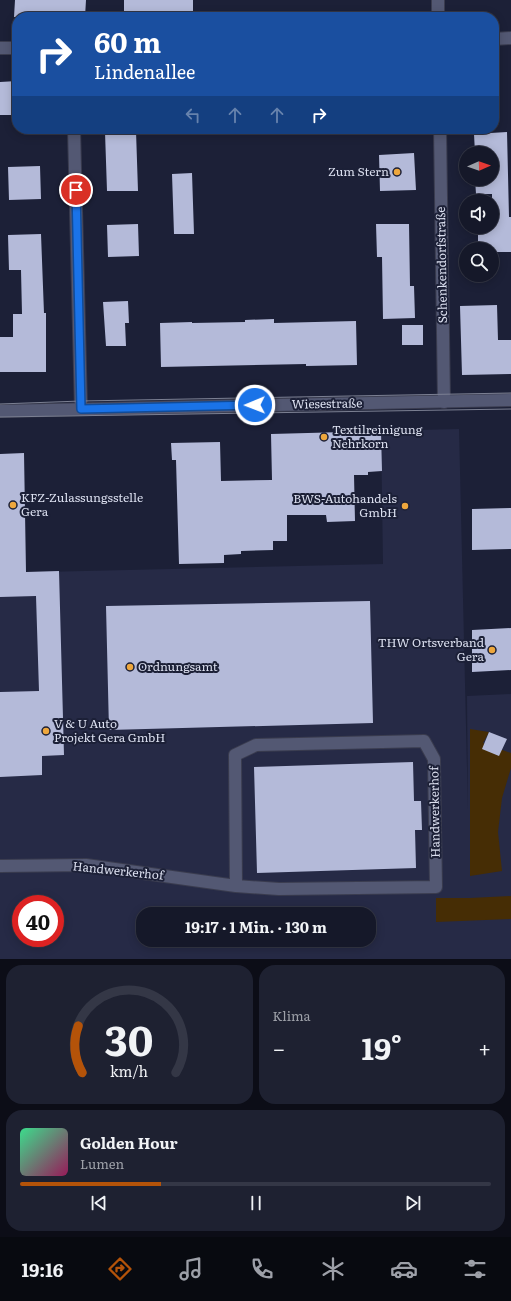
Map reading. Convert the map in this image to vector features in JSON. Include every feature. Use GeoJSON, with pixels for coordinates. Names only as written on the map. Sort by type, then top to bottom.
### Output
{"type":"FeatureCollection","features":[{"type":"Feature","properties":{"kind":"street"},"geometry":{"type":"LineString","coordinates":[[438,0],[438,12]]}},
{"type":"Feature","properties":{"kind":"street"},"geometry":{"type":"LineString","coordinates":[[499,39],[511,38]]}},
{"type":"Feature","properties":{"kind":"street"},"geometry":{"type":"LineString","coordinates":[[0,48],[12,48]]}},
{"type":"Feature","properties":{"kind":"street"},"geometry":{"type":"LineString","coordinates":[[74,134],[81,409]]}},
{"type":"Feature","properties":{"kind":"street","name":"Schenkendorfstraße"},"geometry":{"type":"LineString","coordinates":[[440,134],[444,402]]}},
{"type":"Feature","properties":{"kind":"street","name":"Wiesestraße"},"geometry":{"type":"LineString","coordinates":[[0,411],[511,400]]}},
{"type":"Feature","properties":{"kind":"street","name":"Handwerkerhof"},"geometry":{"type":"LineString","coordinates":[[0,866],[86,865],[236,886],[279,889],[436,887],[434,759],[424,741],[256,745],[235,755],[236,886]]}},
{"type":"Feature","properties":{"kind":"shaded area"},"geometry":{"type":"Polygon","coordinates":[[[459,429],[468,811],[467,696],[511,694],[511,959],[0,959],[0,573],[383,564],[381,431],[459,429]]]}},
{"type":"Feature","properties":{"kind":"shaded area"},"geometry":{"type":"Polygon","coordinates":[[[470,729],[489,732],[483,743],[511,753],[511,768],[502,798],[498,832],[502,871],[470,876],[470,729]]]}},
{"type":"Feature","properties":{"kind":"shaded area"},"geometry":{"type":"Polygon","coordinates":[[[511,896],[511,919],[436,922],[436,898],[511,896]]]}},
{"type":"Feature","properties":{"kind":"building"},"geometry":{"type":"Polygon","coordinates":[[[15,0],[86,0],[85,12],[14,12],[15,0]]]}},
{"type":"Feature","properties":{"kind":"building"},"geometry":{"type":"Polygon","coordinates":[[[124,0],[193,0],[193,12],[124,12],[124,0]]]}},
{"type":"Feature","properties":{"kind":"building"},"geometry":{"type":"Polygon","coordinates":[[[12,81],[12,115],[0,115],[0,82],[12,81]]]}},
{"type":"Feature","properties":{"kind":"building"},"geometry":{"type":"Polygon","coordinates":[[[499,132],[507,132],[511,252],[499,252],[499,242],[478,242],[478,234],[499,234],[499,194],[476,194],[475,186],[499,186],[499,146],[475,146],[474,134],[499,134],[499,132]]]}},
{"type":"Feature","properties":{"kind":"building"},"geometry":{"type":"Polygon","coordinates":[[[105,134],[136,134],[138,191],[107,191],[105,134]]]}},
{"type":"Feature","properties":{"kind":"building","name":"Zum Stern"},"geometry":{"type":"Polygon","coordinates":[[[414,153],[416,190],[380,191],[379,155],[414,153]]]}},
{"type":"Feature","properties":{"kind":"building"},"geometry":{"type":"Polygon","coordinates":[[[40,166],[41,199],[9,200],[8,167],[40,166]]]}},
{"type":"Feature","properties":{"kind":"building"},"geometry":{"type":"Polygon","coordinates":[[[192,173],[194,234],[174,234],[172,174],[192,173]]]}},
{"type":"Feature","properties":{"kind":"building"},"geometry":{"type":"Polygon","coordinates":[[[138,224],[139,256],[108,257],[107,225],[138,224]]]}},
{"type":"Feature","properties":{"kind":"building"},"geometry":{"type":"Polygon","coordinates":[[[376,224],[409,224],[410,286],[414,286],[415,318],[383,319],[382,257],[377,257],[376,224]]]}},
{"type":"Feature","properties":{"kind":"building"},"geometry":{"type":"Polygon","coordinates":[[[41,234],[44,313],[46,313],[46,372],[0,372],[0,337],[13,337],[13,314],[22,314],[21,270],[9,270],[8,235],[41,234]]]}},
{"type":"Feature","properties":{"kind":"building"},"geometry":{"type":"Polygon","coordinates":[[[128,301],[129,323],[125,323],[126,346],[106,346],[103,302],[128,301]]]}},
{"type":"Feature","properties":{"kind":"building"},"geometry":{"type":"Polygon","coordinates":[[[497,305],[498,340],[511,340],[511,374],[462,375],[460,306],[497,305]]]}},
{"type":"Feature","properties":{"kind":"building"},"geometry":{"type":"Polygon","coordinates":[[[274,319],[274,323],[356,321],[357,365],[306,366],[306,364],[161,367],[160,323],[245,322],[245,320],[274,319]]]}},
{"type":"Feature","properties":{"kind":"building"},"geometry":{"type":"Polygon","coordinates":[[[402,325],[423,325],[423,345],[402,345],[402,325]]]}},
{"type":"Feature","properties":{"kind":"building"},"geometry":{"type":"Polygon","coordinates":[[[381,431],[382,471],[368,472],[368,475],[354,475],[355,521],[327,522],[326,515],[287,515],[287,541],[273,541],[273,550],[241,551],[241,554],[224,555],[224,563],[179,564],[176,460],[172,460],[171,443],[220,442],[221,481],[272,480],[271,434],[381,431]]]}},
{"type":"Feature","properties":{"kind":"building"},"geometry":{"type":"Polygon","coordinates":[[[24,453],[26,572],[59,571],[64,755],[42,756],[42,775],[0,777],[0,692],[39,691],[36,596],[0,597],[0,454],[24,453]]]}},
{"type":"Feature","properties":{"kind":"building"},"geometry":{"type":"Polygon","coordinates":[[[511,508],[511,549],[472,550],[472,509],[511,508]]]}},
{"type":"Feature","properties":{"kind":"building"},"geometry":{"type":"Polygon","coordinates":[[[370,601],[373,723],[109,730],[106,606],[370,601]]]}},
{"type":"Feature","properties":{"kind":"building","name":"THW Ortsverband Gera"},"geometry":{"type":"Polygon","coordinates":[[[511,628],[511,670],[472,672],[472,630],[511,628]]]}},
{"type":"Feature","properties":{"kind":"building"},"geometry":{"type":"Polygon","coordinates":[[[489,732],[507,739],[499,756],[482,749],[489,732]]]}},
{"type":"Feature","properties":{"kind":"building"},"geometry":{"type":"Polygon","coordinates":[[[413,762],[414,801],[421,801],[422,830],[415,830],[416,868],[257,873],[254,767],[413,762]]]}},
{"type":"Feature","properties":{"kind":"tram line"},"geometry":{"type":"LineString","coordinates":[[0,404],[81,401],[511,393]]}},
{"type":"Feature","properties":{"kind":"tram line"},"geometry":{"type":"LineString","coordinates":[[0,417],[511,409]]}},
{"type":"Feature","properties":{"kind":"place","name":"Zum Stern"},"geometry":{"type":"Point","coordinates":[397,172]}},
{"type":"Feature","properties":{"kind":"place","name":"Textilreinigung Nehrkorn"},"geometry":{"type":"Point","coordinates":[324,437]}},
{"type":"Feature","properties":{"kind":"place","name":"KFZ-Zulassungsstelle Gera"},"geometry":{"type":"Point","coordinates":[13,505]}},
{"type":"Feature","properties":{"kind":"place","name":"BWS-Autohandels GmbH"},"geometry":{"type":"Point","coordinates":[405,506]}},
{"type":"Feature","properties":{"kind":"place","name":"THW Ortsverband Gera"},"geometry":{"type":"Point","coordinates":[492,650]}},
{"type":"Feature","properties":{"kind":"place","name":"Ordnungsamt"},"geometry":{"type":"Point","coordinates":[130,667]}},
{"type":"Feature","properties":{"kind":"place","name":"V & U Auto Projekt Gera GmbH"},"geometry":{"type":"Point","coordinates":[46,731]}},
{"type":"Feature","properties":{"kind":"route"},"geometry":{"type":"LineString","coordinates":[[76,190],[81,409],[255,405]]}}]}
